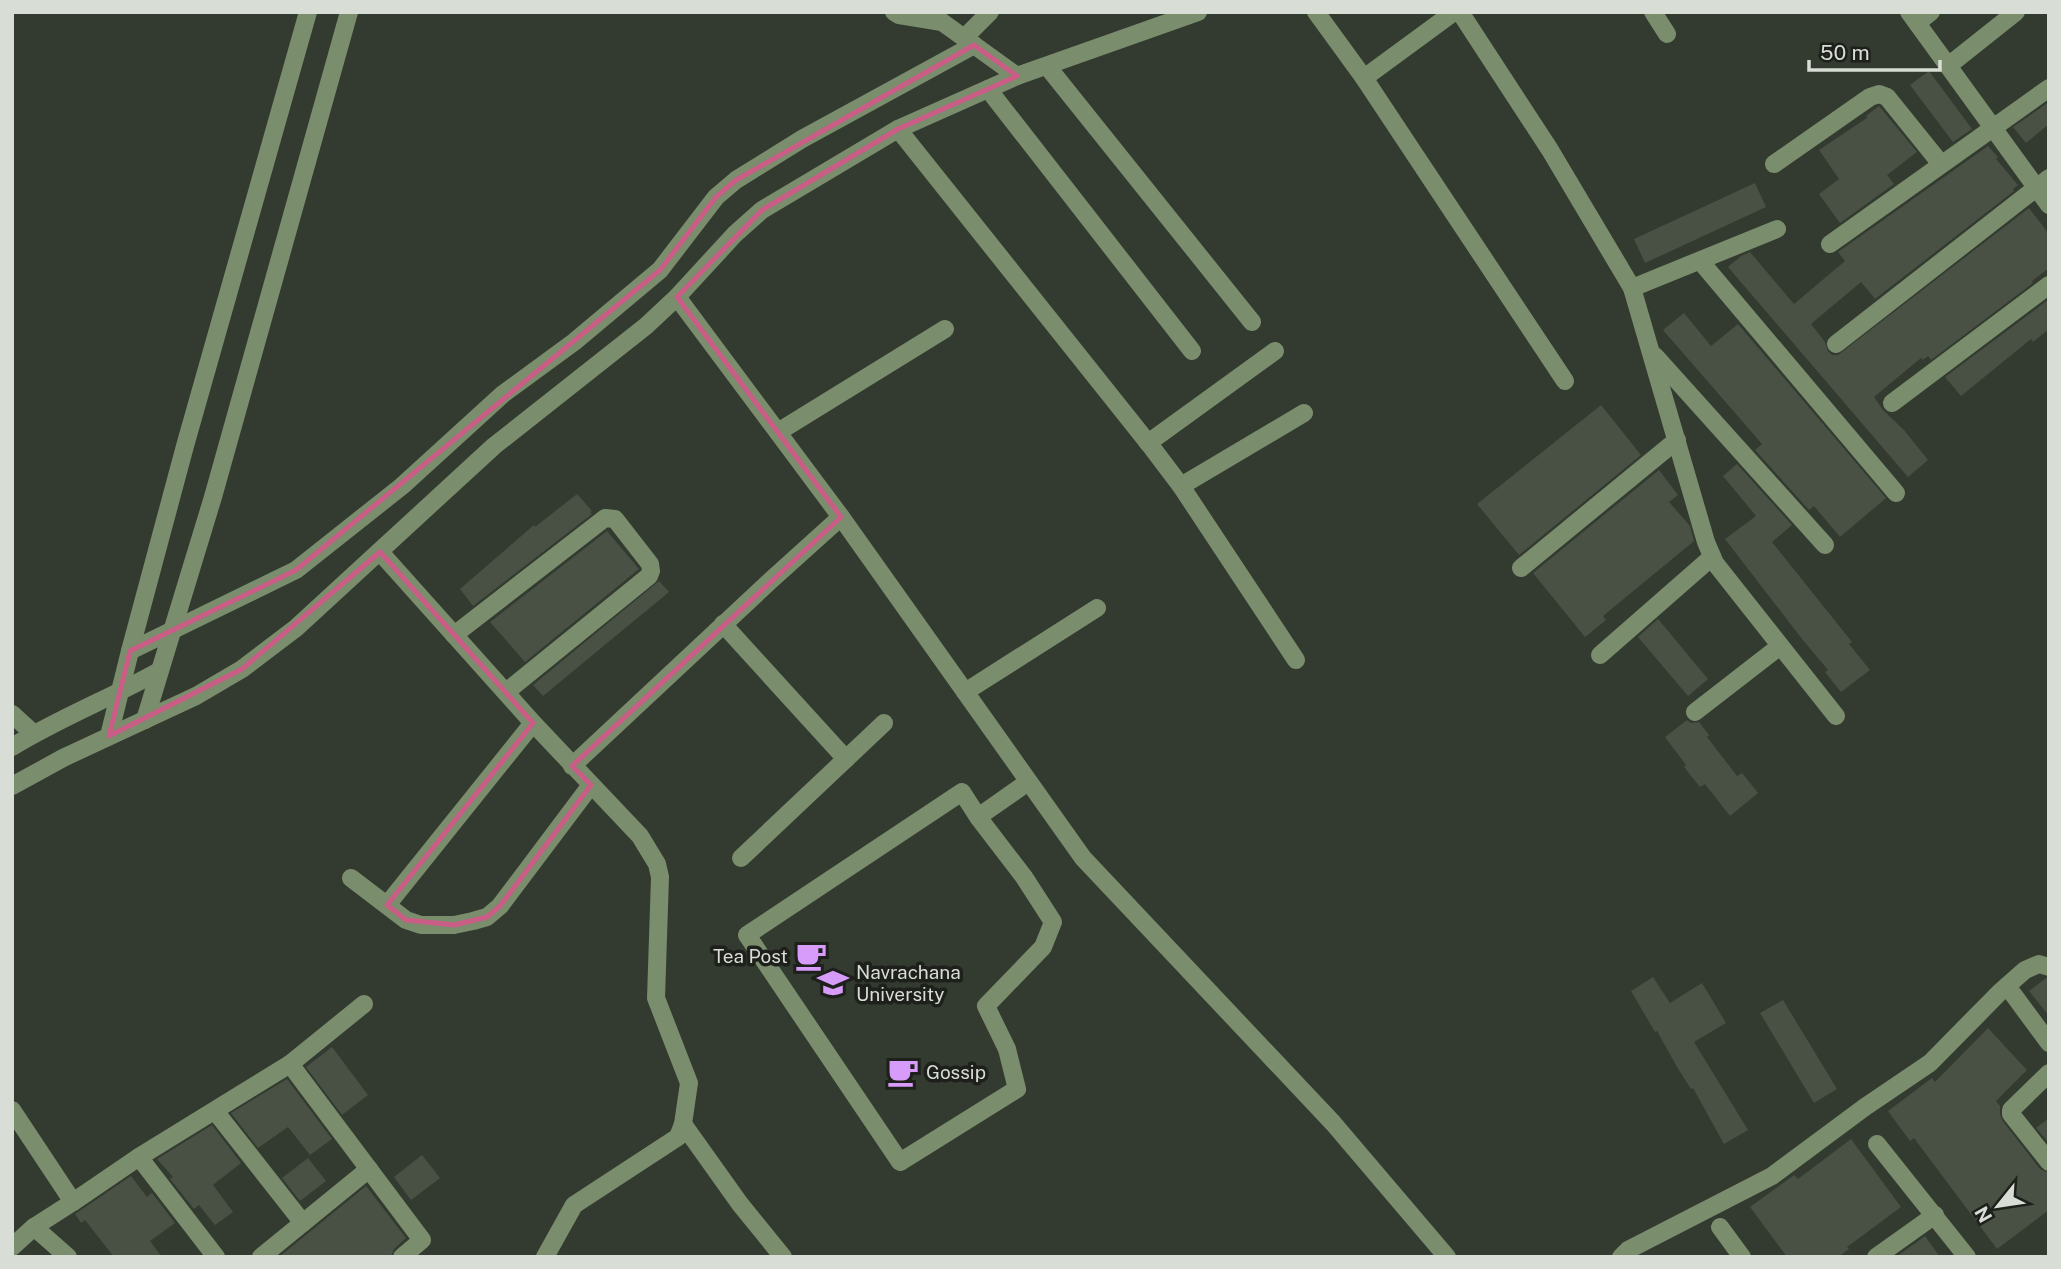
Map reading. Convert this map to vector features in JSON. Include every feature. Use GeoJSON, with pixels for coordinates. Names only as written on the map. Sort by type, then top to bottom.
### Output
{"type":"FeatureCollection","features":[{"type":"Feature","properties":{"kind":"street"},"geometry":{"type":"LineString","coordinates":[[110,732],[185,446],[308,12]]}},
{"type":"Feature","properties":{"kind":"street"},"geometry":{"type":"LineString","coordinates":[[146,717],[213,497],[349,12]]}},
{"type":"Feature","properties":{"kind":"street"},"geometry":{"type":"LineString","coordinates":[[894,12],[899,15],[937,17],[1017,76]]}},
{"type":"Feature","properties":{"kind":"street"},"geometry":{"type":"LineString","coordinates":[[130,651],[296,570],[402,486],[503,394],[574,342],[660,270],[716,197],[736,180],[969,41],[990,12]]}},
{"type":"Feature","properties":{"kind":"street"},"geometry":{"type":"LineString","coordinates":[[12,786],[110,732],[196,696],[242,669],[296,628],[494,446],[646,326],[756,215],[898,129],[1017,76],[1198,12]]}},
{"type":"Feature","properties":{"kind":"street"},"geometry":{"type":"LineString","coordinates":[[1316,12],[1364,78],[1565,380]]}},
{"type":"Feature","properties":{"kind":"street"},"geometry":{"type":"LineString","coordinates":[[1364,78],[1454,12]]}},
{"type":"Feature","properties":{"kind":"street"},"geometry":{"type":"LineString","coordinates":[[1460,12],[1550,150],[1632,288],[1712,557],[1721,573],[1836,716]]}},
{"type":"Feature","properties":{"kind":"street"},"geometry":{"type":"LineString","coordinates":[[1653,12],[1667,34]]}},
{"type":"Feature","properties":{"kind":"street"},"geometry":{"type":"LineString","coordinates":[[1948,66],[2016,12]]}},
{"type":"Feature","properties":{"kind":"street"},"geometry":{"type":"LineString","coordinates":[[1919,16],[1948,66],[1993,128],[2042,183],[2049,205]]}},
{"type":"Feature","properties":{"kind":"street"},"geometry":{"type":"LineString","coordinates":[[1047,66],[1252,322]]}},
{"type":"Feature","properties":{"kind":"street"},"geometry":{"type":"LineString","coordinates":[[1830,244],[2049,88]]}},
{"type":"Feature","properties":{"kind":"street"},"geometry":{"type":"LineString","coordinates":[[988,89],[1192,351]]}},
{"type":"Feature","properties":{"kind":"street"},"geometry":{"type":"LineString","coordinates":[[1774,164],[1870,97],[1879,94],[1887,97],[1941,164]]}},
{"type":"Feature","properties":{"kind":"street"},"geometry":{"type":"LineString","coordinates":[[898,129],[1181,486],[1296,660]]}},
{"type":"Feature","properties":{"kind":"street"},"geometry":{"type":"LineString","coordinates":[[1836,344],[2042,183]]}},
{"type":"Feature","properties":{"kind":"street"},"geometry":{"type":"LineString","coordinates":[[1632,288],[1777,229]]}},
{"type":"Feature","properties":{"kind":"street"},"geometry":{"type":"LineString","coordinates":[[1701,262],[1896,493]]}},
{"type":"Feature","properties":{"kind":"street"},"geometry":{"type":"LineString","coordinates":[[1892,403],[2049,285]]}},
{"type":"Feature","properties":{"kind":"street"},"geometry":{"type":"LineString","coordinates":[[677,297],[841,517],[1083,858],[1333,1123],[1447,1257]]}},
{"type":"Feature","properties":{"kind":"street"},"geometry":{"type":"LineString","coordinates":[[778,432],[944,329]]}},
{"type":"Feature","properties":{"kind":"street"},"geometry":{"type":"LineString","coordinates":[[1148,443],[1275,351]]}},
{"type":"Feature","properties":{"kind":"street"},"geometry":{"type":"LineString","coordinates":[[1652,354],[1825,545]]}},
{"type":"Feature","properties":{"kind":"street"},"geometry":{"type":"LineString","coordinates":[[1181,486],[1304,413]]}},
{"type":"Feature","properties":{"kind":"street"},"geometry":{"type":"LineString","coordinates":[[1521,568],[1677,440]]}},
{"type":"Feature","properties":{"kind":"street"},"geometry":{"type":"LineString","coordinates":[[572,766],[841,517]]}},
{"type":"Feature","properties":{"kind":"street"},"geometry":{"type":"LineString","coordinates":[[454,635],[605,518],[615,519],[650,564],[649,576],[506,692]]}},
{"type":"Feature","properties":{"kind":"street"},"geometry":{"type":"LineString","coordinates":[[380,552],[572,766],[640,836],[657,863],[660,877],[656,998],[689,1083],[683,1124],[678,1137],[574,1205],[545,1257]]}},
{"type":"Feature","properties":{"kind":"street"},"geometry":{"type":"LineString","coordinates":[[1600,656],[1712,557]]}},
{"type":"Feature","properties":{"kind":"street"},"geometry":{"type":"LineString","coordinates":[[965,692],[1097,608]]}},
{"type":"Feature","properties":{"kind":"street"},"geometry":{"type":"LineString","coordinates":[[723,624],[846,759]]}},
{"type":"Feature","properties":{"kind":"street"},"geometry":{"type":"LineString","coordinates":[[1695,712],[1780,646]]}},
{"type":"Feature","properties":{"kind":"street"},"geometry":{"type":"LineString","coordinates":[[12,747],[34,734],[118,699],[159,671]]}},
{"type":"Feature","properties":{"kind":"street"},"geometry":{"type":"LineString","coordinates":[[12,713],[34,734]]}},
{"type":"Feature","properties":{"kind":"street"},"geometry":{"type":"LineString","coordinates":[[387,905],[533,723]]}},
{"type":"Feature","properties":{"kind":"street"},"geometry":{"type":"LineString","coordinates":[[741,858],[884,723]]}},
{"type":"Feature","properties":{"kind":"street"},"geometry":{"type":"LineString","coordinates":[[978,817],[1028,782]]}},
{"type":"Feature","properties":{"kind":"street"},"geometry":{"type":"LineString","coordinates":[[351,878],[406,920],[422,925],[454,925],[487,917],[500,906],[590,785]]}},
{"type":"Feature","properties":{"kind":"street"},"geometry":{"type":"LineString","coordinates":[[962,792],[978,817],[1024,877],[1053,922],[1043,947],[986,1006],[1007,1049],[1017,1089],[900,1162],[747,935],[962,792]]}},
{"type":"Feature","properties":{"kind":"street"},"geometry":{"type":"LineString","coordinates":[[1621,1257],[1628,1250],[1772,1176],[1930,1063],[2025,970],[2039,964],[2049,967]]}},
{"type":"Feature","properties":{"kind":"street"},"geometry":{"type":"LineString","coordinates":[[2007,986],[2049,1043]]}},
{"type":"Feature","properties":{"kind":"street"},"geometry":{"type":"LineString","coordinates":[[12,1247],[34,1227],[139,1157],[290,1064],[364,1003]]}},
{"type":"Feature","properties":{"kind":"street"},"geometry":{"type":"LineString","coordinates":[[290,1064],[422,1240],[402,1257]]}},
{"type":"Feature","properties":{"kind":"street"},"geometry":{"type":"LineString","coordinates":[[2049,1073],[2011,1110],[2011,1114],[2049,1162]]}},
{"type":"Feature","properties":{"kind":"street"},"geometry":{"type":"LineString","coordinates":[[12,1110],[73,1202]]}},
{"type":"Feature","properties":{"kind":"street"},"geometry":{"type":"LineString","coordinates":[[215,1111],[303,1223]]}},
{"type":"Feature","properties":{"kind":"street"},"geometry":{"type":"LineString","coordinates":[[683,1124],[740,1204],[783,1257]]}},
{"type":"Feature","properties":{"kind":"street"},"geometry":{"type":"LineString","coordinates":[[1877,1144],[1967,1257]]}},
{"type":"Feature","properties":{"kind":"street"},"geometry":{"type":"LineString","coordinates":[[139,1157],[216,1257]]}},
{"type":"Feature","properties":{"kind":"street"},"geometry":{"type":"LineString","coordinates":[[261,1257],[369,1169]]}},
{"type":"Feature","properties":{"kind":"street"},"geometry":{"type":"LineString","coordinates":[[1876,1257],[1935,1215]]}},
{"type":"Feature","properties":{"kind":"street"},"geometry":{"type":"LineString","coordinates":[[34,1227],[68,1257]]}},
{"type":"Feature","properties":{"kind":"street"},"geometry":{"type":"LineString","coordinates":[[1720,1227],[1742,1257]]}},
{"type":"Feature","properties":{"kind":"highlighted area"},"geometry":{"type":"Polygon","coordinates":[[[974,45],[1017,76],[898,129],[762,210],[677,297],[841,517],[572,766],[591,785],[500,906],[487,917],[454,925],[406,920],[387,905],[533,723],[380,552],[242,669],[109,736],[130,651],[296,570],[660,270],[716,197],[736,180],[974,45]]]}},
{"type":"Feature","properties":{"kind":"building"},"geometry":{"type":"Polygon","coordinates":[[[1929,71],[1972,129],[1953,142],[1910,85],[1929,71]]]}},
{"type":"Feature","properties":{"kind":"building"},"geometry":{"type":"Polygon","coordinates":[[[2049,102],[2049,124],[2026,143],[2013,127],[2049,102]]]}},
{"type":"Feature","properties":{"kind":"building"},"geometry":{"type":"Polygon","coordinates":[[[1879,106],[1917,152],[1887,175],[1894,184],[1840,223],[1819,194],[1839,179],[1819,150],[1867,118],[1866,116],[1879,106]]]}},
{"type":"Feature","properties":{"kind":"building"},"geometry":{"type":"Polygon","coordinates":[[[1988,146],[2018,185],[2014,191],[1875,299],[1861,282],[1811,324],[1825,342],[1828,351],[1832,355],[1838,355],[2029,208],[2049,234],[2049,268],[2032,281],[2033,283],[1931,360],[1928,356],[1923,360],[1921,358],[1874,397],[1928,460],[1908,477],[1728,267],[1750,252],[1794,304],[1845,261],[1838,252],[1988,146]]]}},
{"type":"Feature","properties":{"kind":"building"},"geometry":{"type":"Polygon","coordinates":[[[1755,183],[1766,207],[1645,263],[1634,239],[1755,183]]]}},
{"type":"Feature","properties":{"kind":"building"},"geometry":{"type":"Polygon","coordinates":[[[2048,300],[2049,329],[2033,342],[2031,339],[1961,396],[1945,377],[2048,300]]]}},
{"type":"Feature","properties":{"kind":"building"},"geometry":{"type":"Polygon","coordinates":[[[1684,313],[1711,346],[1738,324],[1886,498],[1840,537],[1814,506],[1809,510],[1755,450],[1762,444],[1663,330],[1684,313]]]}},
{"type":"Feature","properties":{"kind":"building"},"geometry":{"type":"Polygon","coordinates":[[[1601,405],[1641,455],[1519,555],[1477,504],[1601,405]]]}},
{"type":"Feature","properties":{"kind":"building"},"geometry":{"type":"Polygon","coordinates":[[[1737,464],[1792,525],[1772,542],[1852,642],[1849,644],[1870,670],[1841,692],[1825,672],[1828,670],[1725,539],[1756,516],[1723,476],[1737,464]]]}},
{"type":"Feature","properties":{"kind":"building"},"geometry":{"type":"Polygon","coordinates":[[[1659,470],[1678,495],[1669,502],[1690,526],[1694,541],[1603,616],[1606,620],[1585,637],[1533,573],[1659,470]]]}},
{"type":"Feature","properties":{"kind":"building"},"geometry":{"type":"Polygon","coordinates":[[[577,494],[592,514],[473,606],[460,589],[534,525],[535,527],[577,494]]]}},
{"type":"Feature","properties":{"kind":"building"},"geometry":{"type":"Polygon","coordinates":[[[607,531],[639,569],[525,662],[490,622],[607,531]]]}},
{"type":"Feature","properties":{"kind":"building"},"geometry":{"type":"Polygon","coordinates":[[[659,581],[669,592],[543,696],[533,685],[659,581]]]}},
{"type":"Feature","properties":{"kind":"building"},"geometry":{"type":"Polygon","coordinates":[[[1658,619],[1708,679],[1688,696],[1638,637],[1658,619]]]}},
{"type":"Feature","properties":{"kind":"building"},"geometry":{"type":"Polygon","coordinates":[[[1687,720],[1691,723],[1699,722],[1737,776],[1742,773],[1758,793],[1730,816],[1705,784],[1700,787],[1665,737],[1687,720]]]}},
{"type":"Feature","properties":{"kind":"building"},"geometry":{"type":"Polygon","coordinates":[[[1653,977],[1670,1003],[1702,983],[1726,1023],[1694,1042],[1748,1130],[1724,1144],[1693,1088],[1691,1089],[1631,991],[1653,977]]]}},
{"type":"Feature","properties":{"kind":"building"},"geometry":{"type":"Polygon","coordinates":[[[2049,978],[2049,1016],[2029,991],[2049,978]]]}},
{"type":"Feature","properties":{"kind":"building"},"geometry":{"type":"Polygon","coordinates":[[[1783,1000],[1837,1089],[1814,1103],[1760,1013],[1783,1000]]]}},
{"type":"Feature","properties":{"kind":"building"},"geometry":{"type":"Polygon","coordinates":[[[1988,1028],[2027,1070],[1996,1101],[2000,1106],[2002,1120],[2040,1169],[2049,1173],[2049,1210],[1997,1249],[1914,1138],[1910,1141],[1888,1111],[1932,1078],[1935,1082],[1988,1028]]]}},
{"type":"Feature","properties":{"kind":"building"},"geometry":{"type":"Polygon","coordinates":[[[332,1047],[368,1095],[342,1115],[306,1067],[332,1047]]]}},
{"type":"Feature","properties":{"kind":"building"},"geometry":{"type":"Polygon","coordinates":[[[287,1079],[332,1139],[310,1155],[288,1127],[258,1148],[231,1113],[287,1079]]]}},
{"type":"Feature","properties":{"kind":"building"},"geometry":{"type":"Polygon","coordinates":[[[2049,1118],[2049,1143],[2036,1128],[2049,1118]]]}},
{"type":"Feature","properties":{"kind":"building"},"geometry":{"type":"Polygon","coordinates":[[[212,1125],[241,1163],[213,1185],[233,1212],[215,1225],[199,1205],[194,1209],[170,1179],[173,1177],[157,1159],[212,1125]]]}},
{"type":"Feature","properties":{"kind":"building"},"geometry":{"type":"Polygon","coordinates":[[[1851,1139],[1901,1207],[1847,1247],[1849,1249],[1838,1257],[1787,1257],[1750,1207],[1794,1175],[1798,1179],[1851,1139]]]}},
{"type":"Feature","properties":{"kind":"building"},"geometry":{"type":"Polygon","coordinates":[[[422,1155],[440,1178],[411,1200],[394,1177],[422,1155]]]}},
{"type":"Feature","properties":{"kind":"building"},"geometry":{"type":"Polygon","coordinates":[[[308,1158],[326,1181],[300,1201],[282,1178],[308,1158]]]}},
{"type":"Feature","properties":{"kind":"building"},"geometry":{"type":"Polygon","coordinates":[[[131,1176],[147,1197],[152,1193],[175,1223],[150,1241],[162,1257],[114,1257],[85,1220],[81,1223],[75,1214],[131,1176]]]}},
{"type":"Feature","properties":{"kind":"building"},"geometry":{"type":"Polygon","coordinates":[[[366,1186],[406,1238],[394,1249],[391,1257],[279,1257],[366,1186]]]}},
{"type":"Feature","properties":{"kind":"building"},"geometry":{"type":"Polygon","coordinates":[[[1925,1236],[1940,1257],[1896,1257],[1925,1236]]]}},
{"type":"Feature","properties":{"kind":"place","name":"Tea Post"},"geometry":{"type":"Point","coordinates":[811,956]}},
{"type":"Feature","properties":{"kind":"place","name":"Navrachana University"},"geometry":{"type":"Point","coordinates":[833,983]}},
{"type":"Feature","properties":{"kind":"place","name":"Gossip"},"geometry":{"type":"Point","coordinates":[903,1072]}}]}
